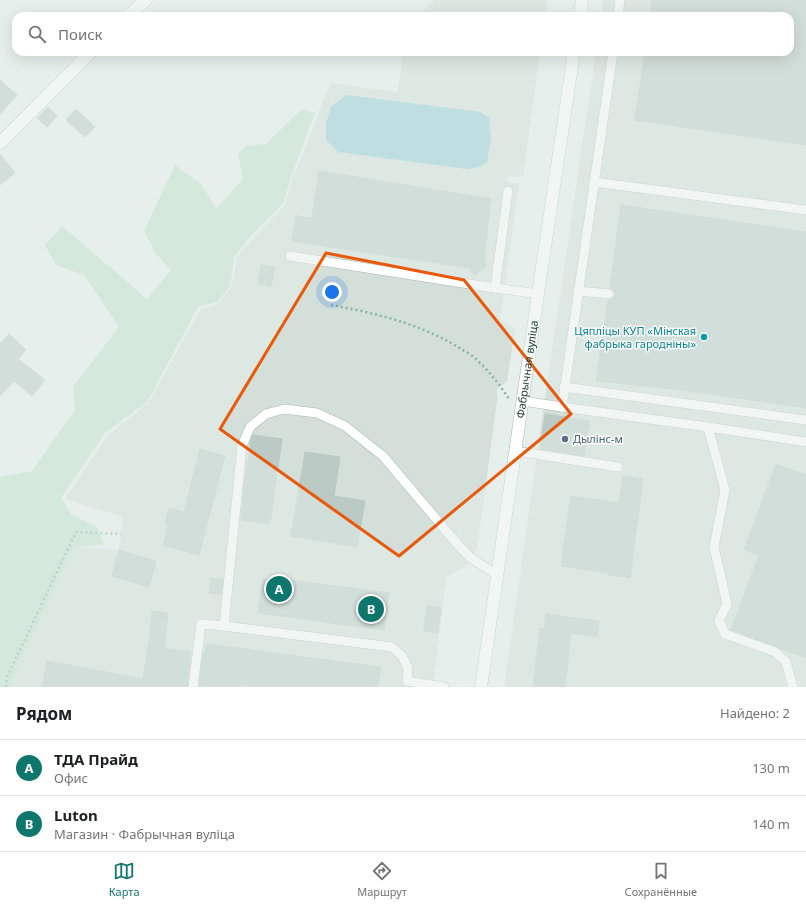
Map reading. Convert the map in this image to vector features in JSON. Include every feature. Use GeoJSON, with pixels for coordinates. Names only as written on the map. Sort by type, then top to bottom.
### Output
{"type":"FeatureCollection","features":[{"type":"Feature","properties":{"kind":"street"},"geometry":{"type":"LineString","coordinates":[[132,12],[146,0]]}},
{"type":"Feature","properties":{"kind":"street"},"geometry":{"type":"LineString","coordinates":[[580,12],[582,0]]}},
{"type":"Feature","properties":{"kind":"street"},"geometry":{"type":"LineString","coordinates":[[0,142],[87,56]]}},
{"type":"Feature","properties":{"kind":"street","name":"Фабрычная вуліца"},"geometry":{"type":"LineString","coordinates":[[481,687],[573,56]]}},
{"type":"Feature","properties":{"kind":"lane"},"geometry":{"type":"LineString","coordinates":[[618,12],[620,0]]}},
{"type":"Feature","properties":{"kind":"lane"},"geometry":{"type":"LineString","coordinates":[[562,407],[612,56]]}},
{"type":"Feature","properties":{"kind":"lane"},"geometry":{"type":"LineString","coordinates":[[594,182],[806,210]]}},
{"type":"Feature","properties":{"kind":"lane"},"geometry":{"type":"LineString","coordinates":[[495,288],[508,191]]}},
{"type":"Feature","properties":{"kind":"lane"},"geometry":{"type":"LineString","coordinates":[[290,256],[538,294]]}},
{"type":"Feature","properties":{"kind":"lane"},"geometry":{"type":"LineString","coordinates":[[578,291],[609,294]]}},
{"type":"Feature","properties":{"kind":"lane"},"geometry":{"type":"LineString","coordinates":[[564,387],[806,420]]}},
{"type":"Feature","properties":{"kind":"lane"},"geometry":{"type":"LineString","coordinates":[[523,401],[806,442]]}},
{"type":"Feature","properties":{"kind":"lane"},"geometry":{"type":"LineString","coordinates":[[224,626],[242,446],[250,427],[266,414],[284,409],[317,413],[345,426],[383,456],[459,546],[471,558],[497,575]]}},
{"type":"Feature","properties":{"kind":"lane"},"geometry":{"type":"LineString","coordinates":[[708,427],[725,490],[714,547],[727,604],[719,621],[725,634],[775,652],[786,662],[793,687]]}},
{"type":"Feature","properties":{"kind":"lane"},"geometry":{"type":"LineString","coordinates":[[515,452],[618,467]]}},
{"type":"Feature","properties":{"kind":"lane"},"geometry":{"type":"LineString","coordinates":[[193,687],[201,624],[392,647],[402,656],[408,668],[406,684],[444,687]]}},
{"type":"Feature","properties":{"kind":"path"},"geometry":{"type":"LineString","coordinates":[[330,305],[361,311],[407,323],[447,340],[475,358],[500,386],[520,417]]}},
{"type":"Feature","properties":{"kind":"path"},"geometry":{"type":"LineString","coordinates":[[6,687],[7,677],[76,532],[121,534]]}},
{"type":"Feature","properties":{"kind":"highlighted area"},"geometry":{"type":"Polygon","coordinates":[[[326,253],[464,280],[571,414],[399,556],[220,429],[326,253]]]}},
{"type":"Feature","properties":{"kind":"shaded area"},"geometry":{"type":"Polygon","coordinates":[[[434,0],[548,0],[546,12],[423,12],[434,0]]]}},
{"type":"Feature","properties":{"kind":"shaded area"},"geometry":{"type":"Polygon","coordinates":[[[603,0],[806,0],[806,687],[504,687],[595,56],[794,56],[794,12],[602,12],[603,0]]]}},
{"type":"Feature","properties":{"kind":"shaded area"},"geometry":{"type":"Polygon","coordinates":[[[402,56],[539,56],[523,177],[508,176],[507,182],[519,184],[500,320],[515,328],[507,382],[497,388],[497,401],[477,549],[466,565],[446,578],[433,687],[12,687],[12,680],[74,547],[119,550],[123,517],[65,499],[107,436],[148,403],[201,309],[218,304],[232,286],[237,257],[285,205],[293,176],[330,83],[398,92],[402,56]]]}},
{"type":"Feature","properties":{"kind":"green space"},"geometry":{"type":"Polygon","coordinates":[[[302,109],[315,113],[291,177],[283,204],[248,239],[234,257],[230,286],[217,302],[198,307],[147,402],[105,433],[61,498],[71,514],[97,527],[104,545],[74,547],[12,680],[12,687],[0,687],[0,477],[32,471],[75,410],[73,387],[119,327],[84,275],[56,265],[45,245],[62,226],[147,299],[171,270],[156,254],[144,231],[175,165],[202,185],[216,209],[243,179],[238,154],[246,146],[266,144],[302,109]]]}},
{"type":"Feature","properties":{"kind":"water"},"geometry":{"type":"Polygon","coordinates":[[[346,95],[480,112],[489,118],[491,138],[487,162],[479,167],[468,169],[338,152],[326,140],[326,123],[331,107],[346,95]]]}},
{"type":"Feature","properties":{"kind":"building"},"geometry":{"type":"Polygon","coordinates":[[[652,0],[806,0],[806,145],[635,120],[644,56],[794,56],[794,12],[650,12],[652,0]]]}},
{"type":"Feature","properties":{"kind":"building"},"geometry":{"type":"Polygon","coordinates":[[[0,80],[17,95],[0,114],[0,80]]]}},
{"type":"Feature","properties":{"kind":"building"},"geometry":{"type":"Polygon","coordinates":[[[48,107],[57,116],[47,127],[37,118],[48,107]]]}},
{"type":"Feature","properties":{"kind":"building"},"geometry":{"type":"Polygon","coordinates":[[[76,109],[95,127],[85,137],[66,120],[76,109]]]}},
{"type":"Feature","properties":{"kind":"building"},"geometry":{"type":"Polygon","coordinates":[[[0,154],[15,173],[0,185],[0,154]]]}},
{"type":"Feature","properties":{"kind":"building"},"geometry":{"type":"Polygon","coordinates":[[[319,171],[491,199],[484,259],[487,266],[474,275],[470,268],[292,241],[296,216],[312,218],[319,171]]]}},
{"type":"Feature","properties":{"kind":"building","name":"Цяпліцы КУП «Мінская фабрыка гародніны»"},"geometry":{"type":"Polygon","coordinates":[[[621,205],[806,232],[806,408],[682,390],[596,381],[608,300],[612,299],[615,295],[614,291],[610,288],[621,205]]]}},
{"type":"Feature","properties":{"kind":"building"},"geometry":{"type":"Polygon","coordinates":[[[261,265],[275,267],[271,287],[258,284],[261,265]]]}},
{"type":"Feature","properties":{"kind":"building"},"geometry":{"type":"Polygon","coordinates":[[[9,334],[26,350],[18,359],[45,380],[32,396],[14,381],[0,396],[0,344],[9,334]]]}},
{"type":"Feature","properties":{"kind":"building"},"geometry":{"type":"Polygon","coordinates":[[[545,414],[590,421],[584,456],[540,449],[545,414]]]}},
{"type":"Feature","properties":{"kind":"building"},"geometry":{"type":"Polygon","coordinates":[[[253,435],[282,439],[270,524],[241,520],[244,486],[253,435]]]}},
{"type":"Feature","properties":{"kind":"building"},"geometry":{"type":"Polygon","coordinates":[[[200,449],[225,456],[199,555],[163,545],[168,525],[165,524],[169,508],[184,512],[200,449]]]}},
{"type":"Feature","properties":{"kind":"building"},"geometry":{"type":"Polygon","coordinates":[[[305,452],[340,457],[334,496],[365,501],[357,547],[291,536],[305,452]]]}},
{"type":"Feature","properties":{"kind":"building"},"geometry":{"type":"Polygon","coordinates":[[[776,464],[806,475],[806,658],[731,630],[759,555],[744,550],[776,464]]]}},
{"type":"Feature","properties":{"kind":"building"},"geometry":{"type":"Polygon","coordinates":[[[623,476],[643,479],[630,578],[609,575],[609,573],[561,566],[571,496],[619,503],[623,476]]]}},
{"type":"Feature","properties":{"kind":"building"},"geometry":{"type":"Polygon","coordinates":[[[119,550],[156,561],[149,587],[112,576],[119,550]]]}},
{"type":"Feature","properties":{"kind":"building"},"geometry":{"type":"Polygon","coordinates":[[[211,578],[223,580],[221,595],[209,593],[211,578]]]}},
{"type":"Feature","properties":{"kind":"building"},"geometry":{"type":"Polygon","coordinates":[[[263,579],[283,582],[283,579],[389,593],[384,630],[258,613],[263,579]]]}},
{"type":"Feature","properties":{"kind":"building"},"geometry":{"type":"Polygon","coordinates":[[[427,606],[441,608],[438,633],[424,631],[427,606]]]}},
{"type":"Feature","properties":{"kind":"building"},"geometry":{"type":"Polygon","coordinates":[[[152,611],[168,613],[164,648],[191,652],[187,687],[42,687],[47,661],[143,679],[149,643],[152,611]]]}},
{"type":"Feature","properties":{"kind":"building"},"geometry":{"type":"Polygon","coordinates":[[[546,614],[599,621],[597,637],[571,633],[565,687],[533,687],[540,628],[544,629],[546,614]]]}},
{"type":"Feature","properties":{"kind":"building"},"geometry":{"type":"Polygon","coordinates":[[[206,644],[381,667],[378,687],[260,687],[242,685],[242,687],[199,687],[203,653],[205,654],[206,644]]]}},
{"type":"Feature","properties":{"kind":"place","name":"Цяпліцы КУП «Мінская фабрыка гародніны»"},"geometry":{"type":"Point","coordinates":[704,337]}},
{"type":"Feature","properties":{"kind":"place","name":"Дылінс-м"},"geometry":{"type":"Point","coordinates":[565,439]}},
{"type":"Feature","properties":{"kind":"place","name":"ТДА Прайд"},"geometry":{"type":"Point","coordinates":[279,589]}},
{"type":"Feature","properties":{"kind":"place","name":"Luton"},"geometry":{"type":"Point","coordinates":[371,609]}}]}
